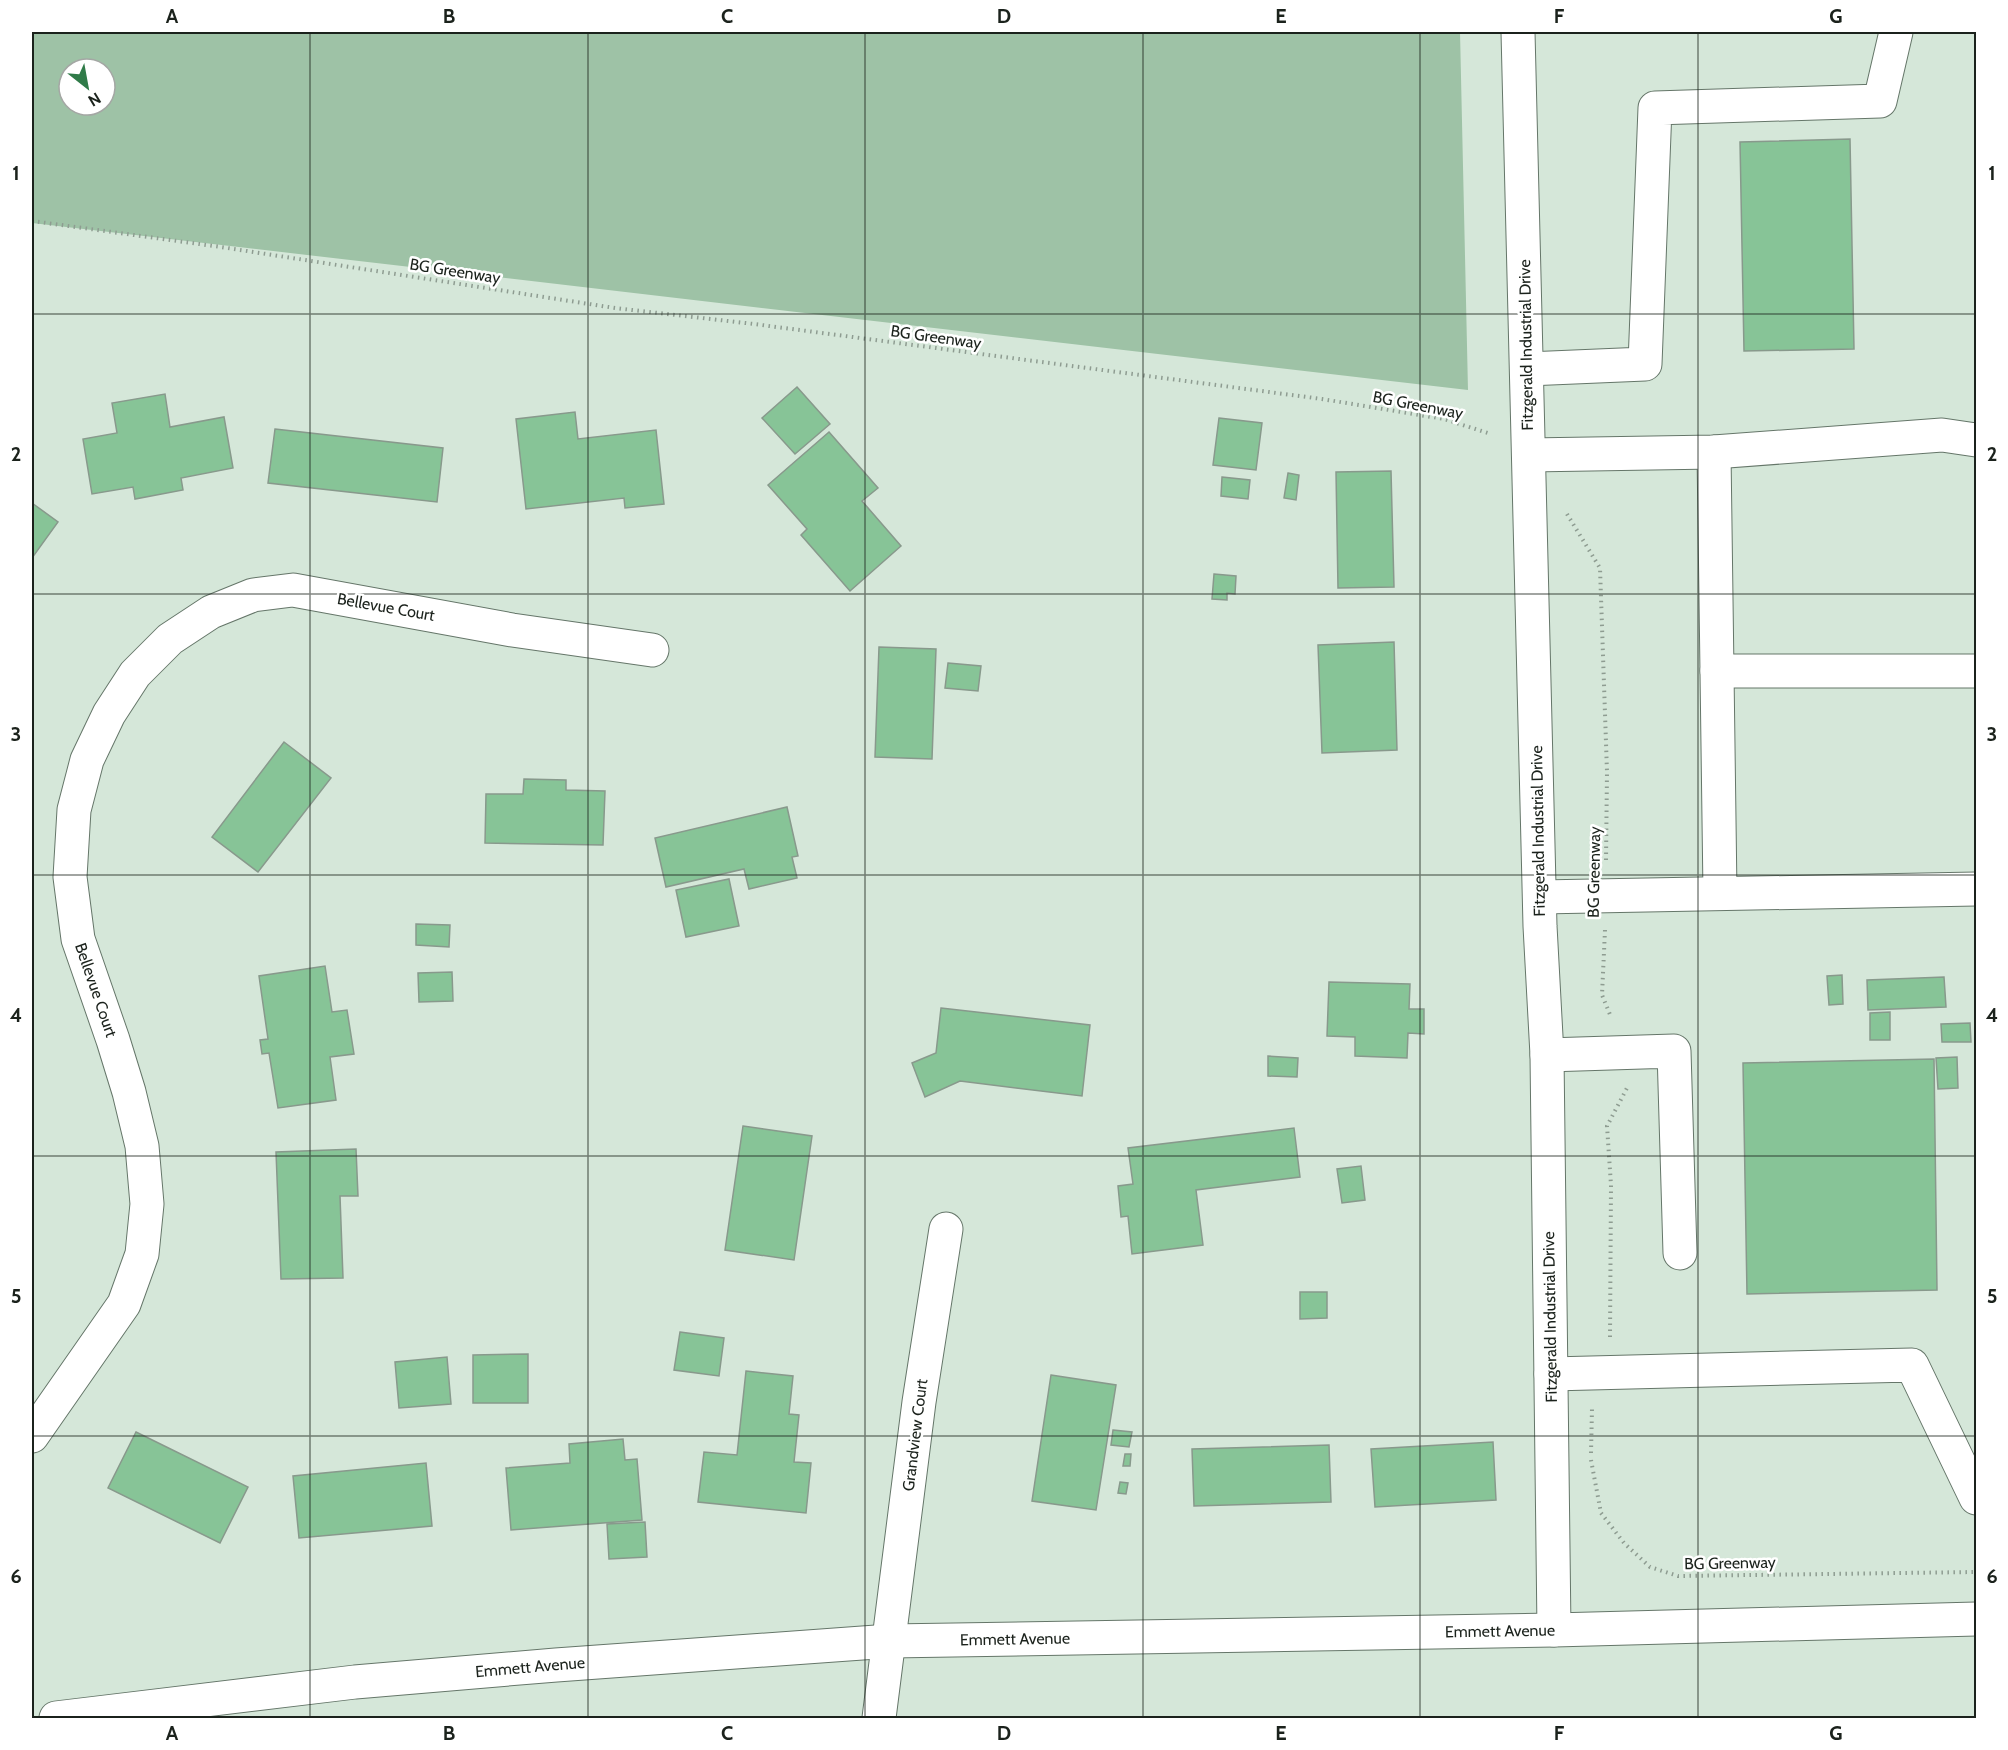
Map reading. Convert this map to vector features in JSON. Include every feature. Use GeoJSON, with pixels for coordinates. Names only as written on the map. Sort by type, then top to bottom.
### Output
{"type":"FeatureCollection","features":[{"type":"Feature","properties":{"kind":"street","name":"Fitzgerald Industrial Drive"},"geometry":{"type":"LineString","coordinates":[[1518,32],[1540,897],[1547,1055],[1554,1630]]}},
{"type":"Feature","properties":{"kind":"street"},"geometry":{"type":"LineString","coordinates":[[1527,369],[1645,364],[1655,108],[1880,101],[1896,32]]}},
{"type":"Feature","properties":{"kind":"street"},"geometry":{"type":"LineString","coordinates":[[1529,461],[1714,452],[1942,435],[1977,440]]}},
{"type":"Feature","properties":{"kind":"street"},"geometry":{"type":"LineString","coordinates":[[1714,452],[1720,893]]}},
{"type":"Feature","properties":{"kind":"street","name":"Bellevue Court"},"geometry":{"type":"LineString","coordinates":[[32,1436],[124,1304],[142,1254],[147,1204],[142,1146],[113,1040],[78,939],[70,877],[74,810],[87,760],[109,714],[135,674],[170,639],[212,612],[254,595],[293,590],[512,630],[652,650]]}},
{"type":"Feature","properties":{"kind":"street"},"geometry":{"type":"LineString","coordinates":[[1717,671],[1977,671]]}},
{"type":"Feature","properties":{"kind":"street"},"geometry":{"type":"LineString","coordinates":[[1540,897],[1977,889]]}},
{"type":"Feature","properties":{"kind":"street"},"geometry":{"type":"LineString","coordinates":[[1547,1055],[1674,1051],[1680,1253]]}},
{"type":"Feature","properties":{"kind":"street","name":"Grandview Court"},"geometry":{"type":"LineString","coordinates":[[879,1719],[919,1402],[946,1229]]}},
{"type":"Feature","properties":{"kind":"street"},"geometry":{"type":"LineString","coordinates":[[1551,1374],[1912,1365],[1977,1498]]}},
{"type":"Feature","properties":{"kind":"street","name":"Emmett Avenue"},"geometry":{"type":"LineString","coordinates":[[56,1719],[356,1682],[890,1641],[1554,1630],[1977,1620]]}},
{"type":"Feature","properties":{"kind":"path","name":"BG Greenway"},"geometry":{"type":"LineString","coordinates":[[32,221],[221,247],[615,308],[765,325],[1366,406],[1444,419],[1506,439],[1529,461]]}},
{"type":"Feature","properties":{"kind":"path","name":"BG Greenway"},"geometry":{"type":"LineString","coordinates":[[1564,508],[1600,568],[1607,772],[1602,995],[1611,1017],[1619,1028],[1627,1088],[1607,1126],[1611,1185],[1610,1342],[1593,1381],[1591,1462],[1601,1513],[1624,1544],[1650,1567],[1678,1576],[1977,1572]]}},
{"type":"Feature","properties":{"kind":"green space"},"geometry":{"type":"Polygon","coordinates":[[[32,32],[1460,32],[1468,390],[32,223],[32,32]]]}},
{"type":"Feature","properties":{"kind":"building"},"geometry":{"type":"Polygon","coordinates":[[[1850,139],[1854,349],[1744,351],[1740,142],[1850,139]]]}},
{"type":"Feature","properties":{"kind":"building"},"geometry":{"type":"Polygon","coordinates":[[[797,387],[830,424],[795,454],[762,418],[797,387]]]}},
{"type":"Feature","properties":{"kind":"building"},"geometry":{"type":"Polygon","coordinates":[[[165,394],[170,427],[224,417],[233,468],[181,478],[183,490],[135,499],[133,487],[92,494],[83,439],[117,433],[112,403],[165,394]]]}},
{"type":"Feature","properties":{"kind":"building"},"geometry":{"type":"Polygon","coordinates":[[[575,412],[578,439],[656,430],[664,504],[625,508],[624,498],[526,509],[516,419],[575,412]]]}},
{"type":"Feature","properties":{"kind":"building"},"geometry":{"type":"Polygon","coordinates":[[[1219,418],[1262,423],[1256,470],[1213,465],[1219,418]]]}},
{"type":"Feature","properties":{"kind":"building"},"geometry":{"type":"Polygon","coordinates":[[[275,429],[443,448],[437,502],[268,483],[275,429]]]}},
{"type":"Feature","properties":{"kind":"building"},"geometry":{"type":"Polygon","coordinates":[[[829,432],[878,488],[862,501],[901,546],[850,591],[801,535],[807,529],[768,485],[829,432]]]}},
{"type":"Feature","properties":{"kind":"building"},"geometry":{"type":"Polygon","coordinates":[[[1391,471],[1394,587],[1338,588],[1336,472],[1391,471]]]}},
{"type":"Feature","properties":{"kind":"building"},"geometry":{"type":"Polygon","coordinates":[[[1288,473],[1299,475],[1296,500],[1284,498],[1288,473]]]}},
{"type":"Feature","properties":{"kind":"building"},"geometry":{"type":"Polygon","coordinates":[[[1222,477],[1250,480],[1248,499],[1221,496],[1222,477]]]}},
{"type":"Feature","properties":{"kind":"building"},"geometry":{"type":"Polygon","coordinates":[[[32,503],[58,522],[32,558],[32,503]]]}},
{"type":"Feature","properties":{"kind":"building"},"geometry":{"type":"Polygon","coordinates":[[[1214,574],[1236,576],[1235,594],[1227,593],[1227,600],[1212,599],[1214,574]]]}},
{"type":"Feature","properties":{"kind":"building"},"geometry":{"type":"Polygon","coordinates":[[[1394,642],[1397,750],[1322,753],[1318,645],[1394,642]]]}},
{"type":"Feature","properties":{"kind":"building"},"geometry":{"type":"Polygon","coordinates":[[[879,647],[936,649],[932,759],[875,757],[879,647]]]}},
{"type":"Feature","properties":{"kind":"building"},"geometry":{"type":"Polygon","coordinates":[[[948,663],[981,666],[978,691],[945,688],[948,663]]]}},
{"type":"Feature","properties":{"kind":"building"},"geometry":{"type":"Polygon","coordinates":[[[284,742],[331,778],[258,872],[212,837],[284,742]]]}},
{"type":"Feature","properties":{"kind":"building"},"geometry":{"type":"Polygon","coordinates":[[[524,779],[566,780],[566,790],[605,791],[603,845],[485,843],[486,794],[523,794],[524,779]]]}},
{"type":"Feature","properties":{"kind":"building"},"geometry":{"type":"Polygon","coordinates":[[[787,807],[798,856],[792,857],[797,878],[749,889],[744,869],[666,887],[655,838],[787,807]]]}},
{"type":"Feature","properties":{"kind":"building"},"geometry":{"type":"Polygon","coordinates":[[[729,879],[739,926],[686,937],[676,890],[729,879]]]}},
{"type":"Feature","properties":{"kind":"building"},"geometry":{"type":"Polygon","coordinates":[[[416,924],[450,925],[449,947],[416,945],[416,924]]]}},
{"type":"Feature","properties":{"kind":"building"},"geometry":{"type":"Polygon","coordinates":[[[325,966],[332,1012],[347,1010],[354,1054],[330,1057],[336,1100],[278,1108],[269,1053],[262,1054],[260,1040],[268,1039],[259,976],[325,966]]]}},
{"type":"Feature","properties":{"kind":"building"},"geometry":{"type":"Polygon","coordinates":[[[452,972],[453,1001],[419,1002],[418,973],[452,972]]]}},
{"type":"Feature","properties":{"kind":"building"},"geometry":{"type":"Polygon","coordinates":[[[1842,975],[1843,1004],[1829,1005],[1827,976],[1842,975]]]}},
{"type":"Feature","properties":{"kind":"building"},"geometry":{"type":"Polygon","coordinates":[[[1944,977],[1946,1007],[1868,1010],[1867,980],[1944,977]]]}},
{"type":"Feature","properties":{"kind":"building"},"geometry":{"type":"Polygon","coordinates":[[[1329,982],[1410,984],[1409,1009],[1424,1009],[1424,1034],[1408,1033],[1407,1058],[1355,1056],[1355,1037],[1327,1036],[1329,982]]]}},
{"type":"Feature","properties":{"kind":"building"},"geometry":{"type":"Polygon","coordinates":[[[941,1008],[1090,1025],[1082,1096],[960,1081],[925,1097],[912,1063],[936,1053],[941,1008]]]}},
{"type":"Feature","properties":{"kind":"building"},"geometry":{"type":"Polygon","coordinates":[[[1890,1012],[1890,1040],[1870,1040],[1870,1013],[1890,1012]]]}},
{"type":"Feature","properties":{"kind":"building"},"geometry":{"type":"Polygon","coordinates":[[[1970,1023],[1971,1042],[1942,1042],[1941,1024],[1970,1023]]]}},
{"type":"Feature","properties":{"kind":"building"},"geometry":{"type":"Polygon","coordinates":[[[1268,1056],[1298,1058],[1297,1077],[1268,1076],[1268,1056]]]}},
{"type":"Feature","properties":{"kind":"building"},"geometry":{"type":"Polygon","coordinates":[[[1957,1057],[1958,1088],[1938,1089],[1936,1058],[1957,1057]]]}},
{"type":"Feature","properties":{"kind":"building"},"geometry":{"type":"Polygon","coordinates":[[[1934,1059],[1937,1290],[1747,1294],[1743,1063],[1934,1059]]]}},
{"type":"Feature","properties":{"kind":"building"},"geometry":{"type":"Polygon","coordinates":[[[743,1126],[812,1136],[794,1260],[725,1250],[743,1126]]]}},
{"type":"Feature","properties":{"kind":"building"},"geometry":{"type":"Polygon","coordinates":[[[1294,1128],[1300,1177],[1196,1190],[1203,1245],[1132,1254],[1128,1216],[1121,1217],[1118,1186],[1133,1184],[1128,1148],[1294,1128]]]}},
{"type":"Feature","properties":{"kind":"building"},"geometry":{"type":"Polygon","coordinates":[[[356,1149],[358,1196],[340,1196],[343,1278],[281,1279],[276,1152],[356,1149]]]}},
{"type":"Feature","properties":{"kind":"building"},"geometry":{"type":"Polygon","coordinates":[[[1361,1166],[1365,1200],[1342,1203],[1337,1169],[1361,1166]]]}},
{"type":"Feature","properties":{"kind":"building"},"geometry":{"type":"Polygon","coordinates":[[[1300,1292],[1327,1292],[1327,1318],[1300,1319],[1300,1292]]]}},
{"type":"Feature","properties":{"kind":"building"},"geometry":{"type":"Polygon","coordinates":[[[680,1332],[724,1338],[719,1376],[674,1370],[680,1332]]]}},
{"type":"Feature","properties":{"kind":"building"},"geometry":{"type":"Polygon","coordinates":[[[528,1354],[528,1403],[473,1403],[473,1355],[528,1354]]]}},
{"type":"Feature","properties":{"kind":"building"},"geometry":{"type":"Polygon","coordinates":[[[447,1357],[451,1404],[399,1408],[395,1362],[447,1357]]]}},
{"type":"Feature","properties":{"kind":"building"},"geometry":{"type":"Polygon","coordinates":[[[746,1371],[793,1376],[789,1414],[799,1415],[794,1462],[811,1463],[806,1513],[698,1502],[704,1452],[737,1455],[746,1371]]]}},
{"type":"Feature","properties":{"kind":"building"},"geometry":{"type":"Polygon","coordinates":[[[1051,1375],[1116,1385],[1096,1510],[1032,1501],[1051,1375]]]}},
{"type":"Feature","properties":{"kind":"building"},"geometry":{"type":"Polygon","coordinates":[[[1113,1430],[1132,1432],[1129,1447],[1111,1445],[1113,1430]]]}},
{"type":"Feature","properties":{"kind":"building"},"geometry":{"type":"Polygon","coordinates":[[[136,1432],[248,1487],[220,1543],[108,1488],[136,1432]]]}},
{"type":"Feature","properties":{"kind":"building"},"geometry":{"type":"Polygon","coordinates":[[[623,1439],[625,1460],[637,1459],[642,1520],[511,1530],[506,1468],[570,1463],[569,1444],[623,1439]]]}},
{"type":"Feature","properties":{"kind":"building"},"geometry":{"type":"Polygon","coordinates":[[[1493,1442],[1496,1500],[1375,1507],[1371,1449],[1493,1442]]]}},
{"type":"Feature","properties":{"kind":"building"},"geometry":{"type":"Polygon","coordinates":[[[1329,1445],[1331,1502],[1194,1506],[1192,1449],[1329,1445]]]}},
{"type":"Feature","properties":{"kind":"building"},"geometry":{"type":"Polygon","coordinates":[[[1125,1454],[1131,1454],[1130,1466],[1123,1466],[1125,1454]]]}},
{"type":"Feature","properties":{"kind":"building"},"geometry":{"type":"Polygon","coordinates":[[[426,1463],[432,1526],[299,1538],[293,1476],[426,1463]]]}},
{"type":"Feature","properties":{"kind":"building"},"geometry":{"type":"Polygon","coordinates":[[[1120,1482],[1128,1483],[1126,1494],[1118,1493],[1120,1482]]]}},
{"type":"Feature","properties":{"kind":"building"},"geometry":{"type":"Polygon","coordinates":[[[645,1522],[647,1557],[609,1559],[607,1524],[645,1522]]]}}]}
